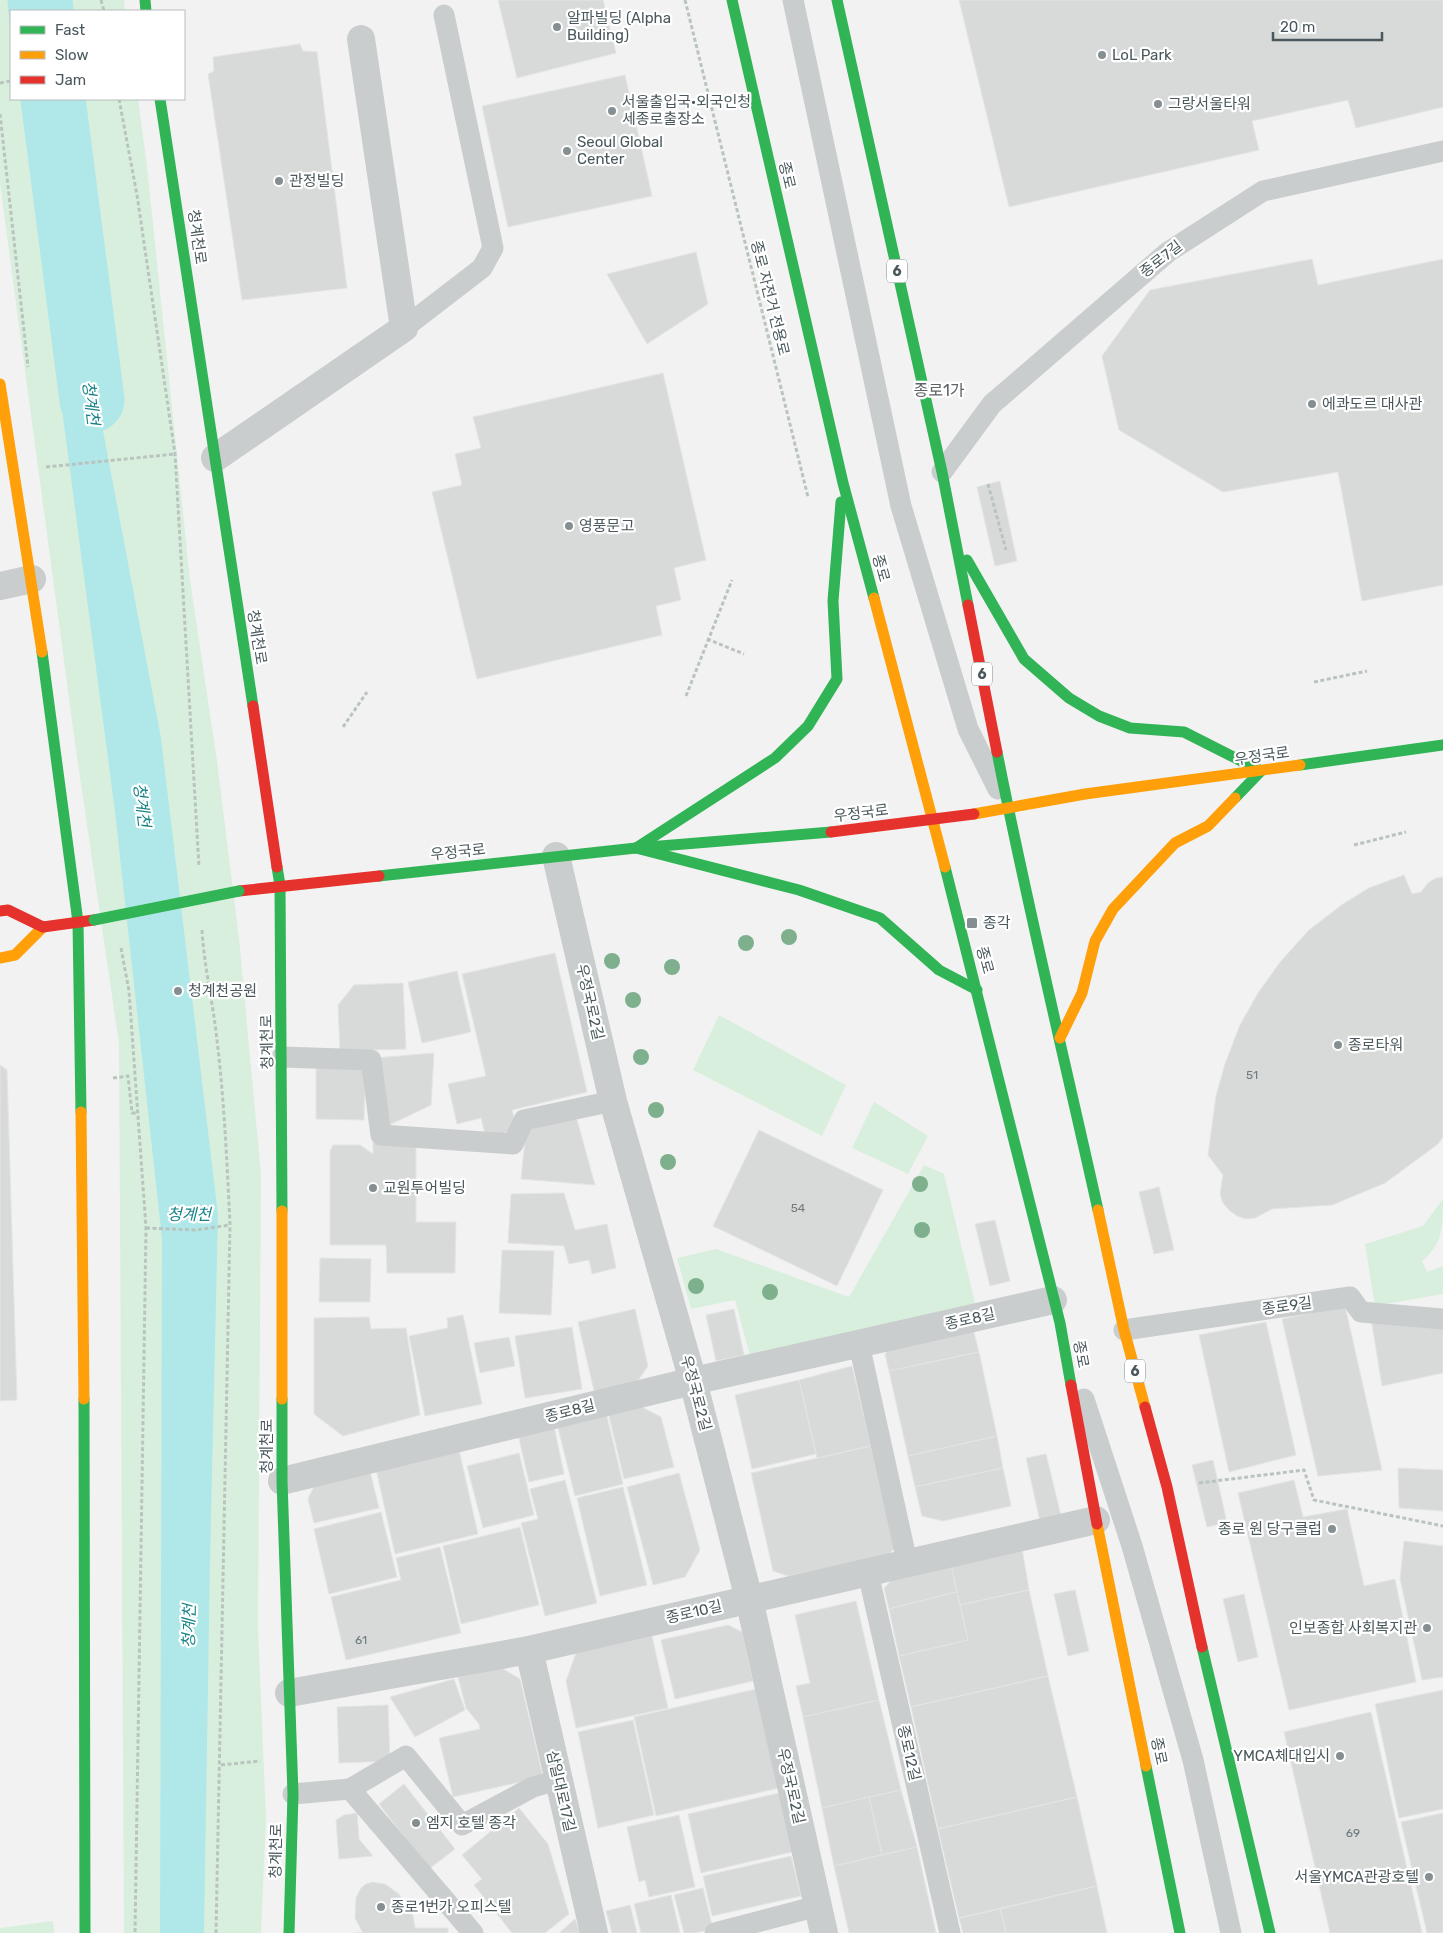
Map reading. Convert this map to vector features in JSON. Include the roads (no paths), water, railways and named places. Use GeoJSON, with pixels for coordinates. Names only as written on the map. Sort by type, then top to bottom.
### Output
{"type":"FeatureCollection","features":[{"type":"Feature","properties":{"kind":"main road","name":"종로"},"geometry":{"type":"LineString","coordinates":[[732,0],[843,484],[916,751],[1056,1311],[1096,1520],[1180,1933]]}},
{"type":"Feature","properties":{"kind":"main road","name":"6"},"geometry":{"type":"LineString","coordinates":[[837,0],[942,472],[1020,871],[1060,1038],[1124,1330],[1166,1487],[1270,1933]]}},
{"type":"Feature","properties":{"kind":"main road","name":"청계천로"},"geometry":{"type":"LineString","coordinates":[[160,100],[280,886],[282,1481],[292,1794],[289,1933]]}},
{"type":"Feature","properties":{"kind":"main road"},"geometry":{"type":"LineString","coordinates":[[0,384],[32,579],[78,922],[84,1442],[85,1933]]}},
{"type":"Feature","properties":{"kind":"main road"},"geometry":{"type":"LineString","coordinates":[[636,848],[775,758],[808,726],[837,679],[833,601],[843,484]]}},
{"type":"Feature","properties":{"kind":"main road"},"geometry":{"type":"LineString","coordinates":[[956,541],[1024,659],[1069,698],[1099,716],[1130,728],[1184,732],[1261,771],[1208,826],[1175,843],[1113,909],[1095,941],[1082,993],[1060,1038]]}},
{"type":"Feature","properties":{"kind":"main road","name":"우정국로"},"geometry":{"type":"LineString","coordinates":[[42,927],[94,920],[239,891],[636,848],[786,837],[967,815],[1085,794],[1443,745]]}},
{"type":"Feature","properties":{"kind":"main road"},"geometry":{"type":"LineString","coordinates":[[636,848],[799,890],[880,918],[939,970],[977,990]]}},
{"type":"Feature","properties":{"kind":"main road"},"geometry":{"type":"LineString","coordinates":[[0,911],[8,910],[42,927],[15,955],[0,958]]}},
{"type":"Feature","properties":{"kind":"street"},"geometry":{"type":"LineString","coordinates":[[215,458],[404,328],[360,38]]}},
{"type":"Feature","properties":{"kind":"street"},"geometry":{"type":"LineString","coordinates":[[0,586],[32,579]]}},
{"type":"Feature","properties":{"kind":"street","name":"우정국로2길"},"geometry":{"type":"LineString","coordinates":[[556,856],[613,1101],[693,1381],[749,1599],[824,1933]]}},
{"type":"Feature","properties":{"kind":"street","name":"종로8길"},"geometry":{"type":"LineString","coordinates":[[282,1481],[693,1381],[859,1344],[1056,1311]]}},
{"type":"Feature","properties":{"kind":"street","name":"종로10길"},"geometry":{"type":"LineString","coordinates":[[289,1693],[529,1650],[1096,1520]]}},
{"type":"Feature","properties":{"kind":"street","name":"삼일대로17길"},"geometry":{"type":"LineString","coordinates":[[529,1650],[594,1933]]}},
{"type":"Feature","properties":{"kind":"lane"},"geometry":{"type":"LineString","coordinates":[[793,0],[902,506],[968,729],[1008,807]]}},
{"type":"Feature","properties":{"kind":"lane"},"geometry":{"type":"LineString","coordinates":[[404,328],[482,268],[493,248],[444,15]]}},
{"type":"Feature","properties":{"kind":"lane","name":"종로7길"},"geometry":{"type":"LineString","coordinates":[[942,472],[992,404],[1168,252],[1263,191],[1443,151]]}},
{"type":"Feature","properties":{"kind":"lane"},"geometry":{"type":"LineString","coordinates":[[282,1058],[371,1060],[381,1135],[513,1144],[524,1120],[613,1101]]}},
{"type":"Feature","properties":{"kind":"lane","name":"종로9길"},"geometry":{"type":"LineString","coordinates":[[1124,1330],[1350,1297],[1361,1312],[1443,1319]]}},
{"type":"Feature","properties":{"kind":"lane"},"geometry":{"type":"LineString","coordinates":[[1056,1311],[1132,1546],[1193,1760],[1231,1933]]}},
{"type":"Feature","properties":{"kind":"lane"},"geometry":{"type":"LineString","coordinates":[[859,1344],[907,1562]]}},
{"type":"Feature","properties":{"kind":"lane","name":"종로12길"},"geometry":{"type":"LineString","coordinates":[[868,1573],[950,1933]]}},
{"type":"Feature","properties":{"kind":"lane"},"geometry":{"type":"LineString","coordinates":[[292,1794],[350,1789],[406,1756],[462,1825],[533,1787],[558,1780]]}},
{"type":"Feature","properties":{"kind":"lane"},"geometry":{"type":"LineString","coordinates":[[350,1789],[473,1933]]}},
{"type":"Feature","properties":{"kind":"lane"},"geometry":{"type":"LineString","coordinates":[[1260,1890],[1263,1933]]}},
{"type":"Feature","properties":{"kind":"lane"},"geometry":{"type":"LineString","coordinates":[[715,1933],[818,1906]]}},
{"type":"Feature","properties":{"kind":"water"},"geometry":{"type":"Polygon","coordinates":[[[10,0],[35,0],[36,10],[11,10],[10,0]]]}},
{"type":"Feature","properties":{"kind":"water","name":"청계천"},"geometry":{"type":"Polygon","coordinates":[[[21,100],[44,100],[48,139],[161,738],[218,1215],[204,1933],[160,1933],[162,1239],[115,812],[21,100]]]}},
{"type":"Feature","properties":{"kind":"waterway","name":"청계천"},"geometry":{"type":"LineString","coordinates":[[40,0],[41,10]]}},
{"type":"Feature","properties":{"kind":"waterway","name":"청계천"},"geometry":{"type":"LineString","coordinates":[[53,100],[92,400]]}},
{"type":"Feature","properties":{"kind":"place","name":"알파빌딩 (Alpha Building)"},"geometry":{"type":"Point","coordinates":[557,27]}},
{"type":"Feature","properties":{"kind":"place","name":"LoL Park"},"geometry":{"type":"Point","coordinates":[1102,55]}},
{"type":"Feature","properties":{"kind":"place","name":"그랑서울타워"},"geometry":{"type":"Point","coordinates":[1158,104]}},
{"type":"Feature","properties":{"kind":"place","name":"서울출입국·외국인청 세종로출장소"},"geometry":{"type":"Point","coordinates":[612,111]}},
{"type":"Feature","properties":{"kind":"place","name":"Seoul Global Center"},"geometry":{"type":"Point","coordinates":[567,151]}},
{"type":"Feature","properties":{"kind":"place","name":"관정빌딩"},"geometry":{"type":"Point","coordinates":[279,181]}},
{"type":"Feature","properties":{"kind":"place","name":"에콰도르 대사관"},"geometry":{"type":"Point","coordinates":[1312,404]}},
{"type":"Feature","properties":{"kind":"place","name":"영풍문고"},"geometry":{"type":"Point","coordinates":[569,526]}},
{"type":"Feature","properties":{"kind":"place","name":"종각"},"geometry":{"type":"Point","coordinates":[972,923]}},
{"type":"Feature","properties":{"kind":"place","name":"청계천공원"},"geometry":{"type":"Point","coordinates":[178,991]}},
{"type":"Feature","properties":{"kind":"place","name":"종로타워"},"geometry":{"type":"Point","coordinates":[1338,1045]}},
{"type":"Feature","properties":{"kind":"place","name":"교원투어빌딩"},"geometry":{"type":"Point","coordinates":[373,1188]}},
{"type":"Feature","properties":{"kind":"place","name":"종로 원 당구클럽"},"geometry":{"type":"Point","coordinates":[1332,1529]}},
{"type":"Feature","properties":{"kind":"place","name":"인보종합 사회복지관"},"geometry":{"type":"Point","coordinates":[1427,1628]}},
{"type":"Feature","properties":{"kind":"place","name":"YMCA체대입시"},"geometry":{"type":"Point","coordinates":[1340,1756]}},
{"type":"Feature","properties":{"kind":"place","name":"엠지 호텔 종각"},"geometry":{"type":"Point","coordinates":[416,1823]}},
{"type":"Feature","properties":{"kind":"place","name":"서울YMCA관광호텔"},"geometry":{"type":"Point","coordinates":[1429,1877]}},
{"type":"Feature","properties":{"kind":"place","name":"종로1번가 오피스텔"},"geometry":{"type":"Point","coordinates":[381,1907]}},
{"type":"Feature","properties":{"kind":"district","name":"종로1가"},"geometry":{"type":"Point","coordinates":[939,390]}}]}
